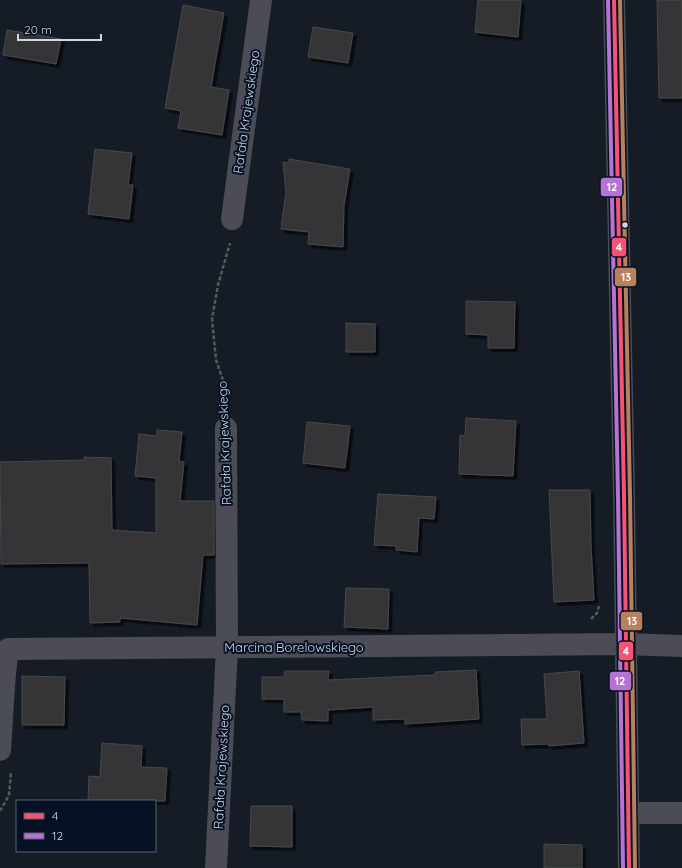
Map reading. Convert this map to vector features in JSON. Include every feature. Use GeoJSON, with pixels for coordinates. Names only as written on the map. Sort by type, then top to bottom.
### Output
{"type":"FeatureCollection","features":[{"type":"Feature","properties":{"kind":"street","name":"Rafała Krajewskiego"},"geometry":{"type":"LineString","coordinates":[[232,219],[261,0]]}},
{"type":"Feature","properties":{"kind":"street"},"geometry":{"type":"LineString","coordinates":[[614,0],[624,496],[629,868]]}},
{"type":"Feature","properties":{"kind":"street","name":"Rafała Krajewskiego"},"geometry":{"type":"LineString","coordinates":[[216,868],[227,647],[226,428]]}},
{"type":"Feature","properties":{"kind":"street","name":"Marcina Borelowskiego"},"geometry":{"type":"LineString","coordinates":[[6,757],[4,649],[625,644],[682,646]]}},
{"type":"Feature","properties":{"kind":"street"},"geometry":{"type":"LineString","coordinates":[[628,813],[682,812]]}},
{"type":"Feature","properties":{"kind":"path","name":"Rafała Krajewskiego"},"geometry":{"type":"LineString","coordinates":[[226,428],[224,382],[216,360],[212,319],[218,285],[231,239],[232,219]]}},
{"type":"Feature","properties":{"kind":"path"},"geometry":{"type":"LineString","coordinates":[[0,811],[9,795],[6,757]]}},
{"type":"Feature","properties":{"kind":"building"},"geometry":{"type":"Polygon","coordinates":[[[478,0],[521,0],[518,37],[475,32],[478,0]]]}},
{"type":"Feature","properties":{"kind":"building"},"geometry":{"type":"Polygon","coordinates":[[[657,0],[682,0],[682,98],[659,98],[657,0]]]}},
{"type":"Feature","properties":{"kind":"building"},"geometry":{"type":"Polygon","coordinates":[[[183,5],[224,13],[211,87],[229,90],[222,135],[178,128],[181,111],[165,108],[183,5]]]}},
{"type":"Feature","properties":{"kind":"building"},"geometry":{"type":"Polygon","coordinates":[[[313,27],[353,33],[348,63],[308,57],[313,27]]]}},
{"type":"Feature","properties":{"kind":"building"},"geometry":{"type":"Polygon","coordinates":[[[7,30],[61,39],[56,64],[3,55],[7,30]]]}},
{"type":"Feature","properties":{"kind":"building"},"geometry":{"type":"Polygon","coordinates":[[[95,149],[132,153],[128,185],[133,185],[129,219],[88,214],[95,149]]]}},
{"type":"Feature","properties":{"kind":"building"},"geometry":{"type":"Polygon","coordinates":[[[289,159],[350,169],[344,205],[343,247],[308,244],[309,232],[281,229],[286,192],[283,162],[289,163],[289,159]]]}},
{"type":"Feature","properties":{"kind":"building"},"geometry":{"type":"Polygon","coordinates":[[[466,301],[515,302],[514,348],[488,348],[488,335],[466,334],[466,301]]]}},
{"type":"Feature","properties":{"kind":"building"},"geometry":{"type":"Polygon","coordinates":[[[346,323],[375,324],[375,352],[346,352],[346,323]]]}},
{"type":"Feature","properties":{"kind":"building"},"geometry":{"type":"Polygon","coordinates":[[[466,418],[516,421],[513,476],[459,474],[460,435],[465,436],[466,418]]]}},
{"type":"Feature","properties":{"kind":"building"},"geometry":{"type":"Polygon","coordinates":[[[307,422],[350,426],[345,468],[303,463],[307,422]]]}},
{"type":"Feature","properties":{"kind":"building"},"geometry":{"type":"Polygon","coordinates":[[[157,430],[182,432],[179,461],[184,462],[180,501],[214,501],[214,555],[203,555],[197,625],[120,618],[120,622],[90,623],[89,563],[1,564],[0,462],[84,460],[84,457],[111,458],[112,530],[156,533],[156,478],[135,476],[139,434],[157,436],[157,430]]]}},
{"type":"Feature","properties":{"kind":"building"},"geometry":{"type":"Polygon","coordinates":[[[549,490],[590,490],[594,600],[554,602],[549,490]]]}},
{"type":"Feature","properties":{"kind":"building"},"geometry":{"type":"Polygon","coordinates":[[[378,494],[436,497],[434,519],[419,518],[417,552],[396,550],[396,546],[374,545],[378,494]]]}},
{"type":"Feature","properties":{"kind":"building"},"geometry":{"type":"Polygon","coordinates":[[[346,588],[389,589],[388,629],[344,627],[346,588]]]}},
{"type":"Feature","properties":{"kind":"building"},"geometry":{"type":"Polygon","coordinates":[[[476,670],[479,719],[405,724],[405,719],[373,720],[373,707],[328,710],[328,721],[302,720],[301,712],[284,712],[284,699],[262,699],[262,677],[284,677],[285,671],[329,671],[328,680],[435,675],[435,672],[476,670]]]}},
{"type":"Feature","properties":{"kind":"building"},"geometry":{"type":"Polygon","coordinates":[[[579,671],[584,743],[549,746],[549,744],[522,745],[521,719],[547,719],[544,674],[579,671]]]}},
{"type":"Feature","properties":{"kind":"building"},"geometry":{"type":"Polygon","coordinates":[[[22,676],[65,677],[64,725],[22,725],[22,676]]]}},
{"type":"Feature","properties":{"kind":"building"},"geometry":{"type":"Polygon","coordinates":[[[102,743],[142,746],[141,767],[167,768],[165,801],[88,800],[89,776],[100,777],[102,743]]]}},
{"type":"Feature","properties":{"kind":"building"},"geometry":{"type":"Polygon","coordinates":[[[251,806],[292,806],[292,847],[250,846],[251,806]]]}},
{"type":"Feature","properties":{"kind":"building"},"geometry":{"type":"Polygon","coordinates":[[[544,844],[582,845],[582,868],[544,868],[544,844]]]}},
{"type":"Feature","properties":{"kind":"transit line","name":"12"},"geometry":{"type":"LineString","coordinates":[[608,0],[618,495],[623,868]]}},
{"type":"Feature","properties":{"kind":"transit line","name":"4"},"geometry":{"type":"LineString","coordinates":[[614,0],[624,495],[629,868]]}},
{"type":"Feature","properties":{"kind":"transit line","name":"13"},"geometry":{"type":"LineString","coordinates":[[620,0],[630,495],[635,868]]}}]}
